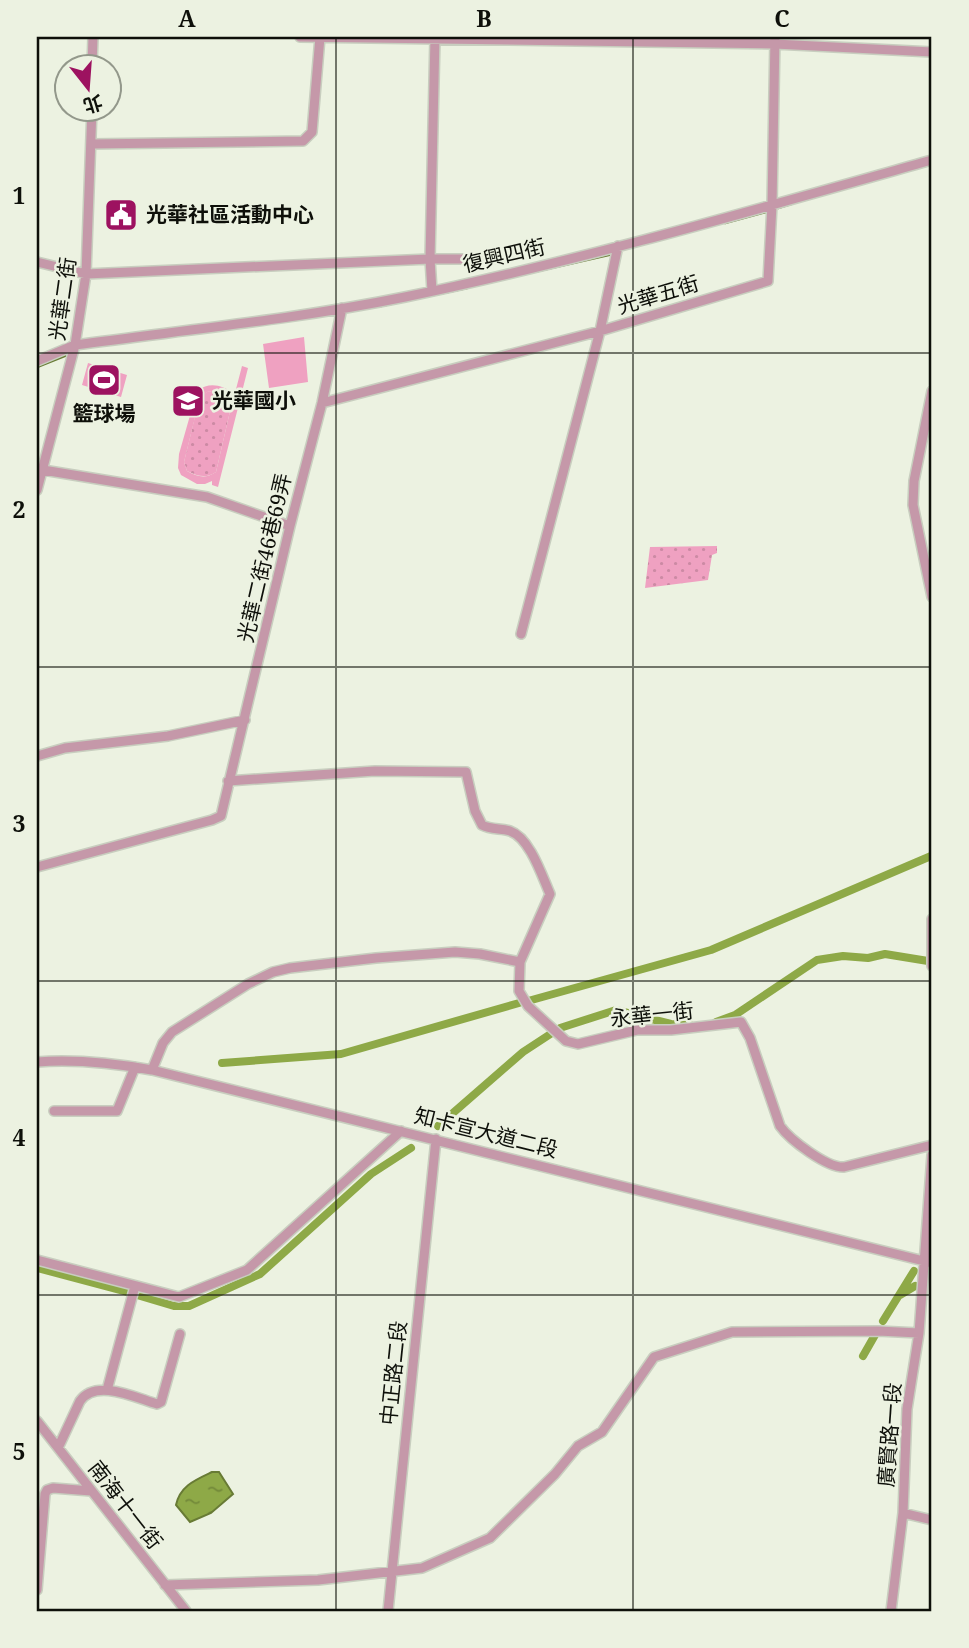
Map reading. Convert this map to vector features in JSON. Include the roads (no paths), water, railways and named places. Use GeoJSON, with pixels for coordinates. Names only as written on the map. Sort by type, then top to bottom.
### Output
{"type":"FeatureCollection","features":[{"type":"Feature","properties":{"kind":"street"},"geometry":{"type":"LineString","coordinates":[[300,37],[775,41],[932,52]]}},
{"type":"Feature","properties":{"kind":"street"},"geometry":{"type":"LineString","coordinates":[[91,144],[303,141],[312,132],[320,37]]}},
{"type":"Feature","properties":{"kind":"street"},"geometry":{"type":"LineString","coordinates":[[432,291],[430,259],[435,38]]}},
{"type":"Feature","properties":{"kind":"street","name":"光華五街"},"geometry":{"type":"LineString","coordinates":[[321,403],[600,331],[768,281],[775,41]]}},
{"type":"Feature","properties":{"kind":"street","name":"光華二街"},"geometry":{"type":"LineString","coordinates":[[37,490],[75,345],[86,274],[92,122]]}},
{"type":"Feature","properties":{"kind":"street","name":"復興四街"},"geometry":{"type":"LineString","coordinates":[[37,361],[75,345],[342,308],[526,270],[932,160]]}},
{"type":"Feature","properties":{"kind":"street"},"geometry":{"type":"LineString","coordinates":[[522,634],[600,331],[618,246]]}},
{"type":"Feature","properties":{"kind":"street"},"geometry":{"type":"LineString","coordinates":[[37,262],[86,274],[430,259],[507,259]]}},
{"type":"Feature","properties":{"kind":"street","name":"光華二街46巷69弄"},"geometry":{"type":"LineString","coordinates":[[37,867],[221,816],[342,308]]}},
{"type":"Feature","properties":{"kind":"street"},"geometry":{"type":"LineString","coordinates":[[932,391],[927,445],[914,481],[913,505],[932,597]]}},
{"type":"Feature","properties":{"kind":"street"},"geometry":{"type":"LineString","coordinates":[[43,470],[207,497],[289,526]]}},
{"type":"Feature","properties":{"kind":"street"},"geometry":{"type":"LineString","coordinates":[[37,756],[65,748],[168,736],[245,720]]}},
{"type":"Feature","properties":{"kind":"street","name":"永華一街"},"geometry":{"type":"LineString","coordinates":[[228,781],[376,771],[467,772],[475,811],[482,825],[511,831],[519,837],[540,868],[550,894],[520,962],[519,991],[528,1006],[570,1043],[578,1044],[637,1030],[671,1030],[741,1022],[750,1038],[780,1126],[789,1137],[835,1167],[932,1145]]}},
{"type":"Feature","properties":{"kind":"street"},"geometry":{"type":"LineString","coordinates":[[932,919],[932,966]]}},
{"type":"Feature","properties":{"kind":"street"},"geometry":{"type":"LineString","coordinates":[[152,1070],[163,1043],[172,1032],[248,984],[273,972],[376,958],[454,952],[520,962]]}},
{"type":"Feature","properties":{"kind":"street","name":"知卡宣大道二段"},"geometry":{"type":"LineString","coordinates":[[37,1062],[102,1062],[152,1070],[928,1262]]}},
{"type":"Feature","properties":{"kind":"street"},"geometry":{"type":"LineString","coordinates":[[54,1111],[117,1111],[135,1067]]}},
{"type":"Feature","properties":{"kind":"street"},"geometry":{"type":"LineString","coordinates":[[37,1260],[179,1297],[247,1270],[401,1131]]}},
{"type":"Feature","properties":{"kind":"street","name":"中正路二段"},"geometry":{"type":"LineString","coordinates":[[388,1611],[436,1139]]}},
{"type":"Feature","properties":{"kind":"street","name":"廣賢路一段"},"geometry":{"type":"LineString","coordinates":[[891,1611],[902,1513],[906,1409],[928,1262],[932,1155]]}},
{"type":"Feature","properties":{"kind":"street"},"geometry":{"type":"LineString","coordinates":[[107,1390],[135,1286]]}},
{"type":"Feature","properties":{"kind":"street"},"geometry":{"type":"LineString","coordinates":[[165,1585],[318,1580],[422,1568],[490,1538],[555,1474],[578,1446],[602,1432],[654,1357],[732,1332],[919,1333]]}},
{"type":"Feature","properties":{"kind":"street"},"geometry":{"type":"LineString","coordinates":[[58,1448],[85,1394],[107,1390],[157,1404],[161,1402],[180,1334]]}},
{"type":"Feature","properties":{"kind":"street","name":"南海十一街"},"geometry":{"type":"LineString","coordinates":[[37,1421],[186,1611]]}},
{"type":"Feature","properties":{"kind":"street"},"geometry":{"type":"LineString","coordinates":[[37,1590],[47,1490],[53,1488],[92,1491]]}},
{"type":"Feature","properties":{"kind":"street"},"geometry":{"type":"LineString","coordinates":[[902,1513],[932,1520]]}},
{"type":"Feature","properties":{"kind":"water"},"geometry":{"type":"Polygon","coordinates":[[[212,1472],[219,1472],[233,1494],[211,1513],[190,1522],[176,1505],[178,1498],[189,1484],[212,1472]]]}},
{"type":"Feature","properties":{"kind":"waterway"},"geometry":{"type":"LineString","coordinates":[[778,208],[791,204]]}},
{"type":"Feature","properties":{"kind":"waterway"},"geometry":{"type":"LineString","coordinates":[[725,223],[766,212]]}},
{"type":"Feature","properties":{"kind":"waterway"},"geometry":{"type":"LineString","coordinates":[[538,271],[613,254]]}},
{"type":"Feature","properties":{"kind":"waterway"},"geometry":{"type":"LineString","coordinates":[[381,306],[467,288]]}},
{"type":"Feature","properties":{"kind":"waterway"},"geometry":{"type":"LineString","coordinates":[[37,367],[67,355]]}},
{"type":"Feature","properties":{"kind":"waterway"},"geometry":{"type":"LineString","coordinates":[[528,1001],[711,950],[931,856]]}},
{"type":"Feature","properties":{"kind":"waterway"},"geometry":{"type":"LineString","coordinates":[[716,1022],[735,1015],[817,960],[843,956],[868,958],[885,954],[928,961]]}},
{"type":"Feature","properties":{"kind":"waterway"},"geometry":{"type":"LineString","coordinates":[[222,1063],[341,1054],[519,1003]]}},
{"type":"Feature","properties":{"kind":"waterway"},"geometry":{"type":"LineString","coordinates":[[560,1028],[616,1010],[671,1024],[690,1025]]}},
{"type":"Feature","properties":{"kind":"waterway"},"geometry":{"type":"LineString","coordinates":[[438,1126],[523,1052],[552,1033]]}},
{"type":"Feature","properties":{"kind":"waterway"},"geometry":{"type":"LineString","coordinates":[[137,1295],[174,1306],[189,1306],[260,1274],[371,1174],[411,1148]]}},
{"type":"Feature","properties":{"kind":"waterway"},"geometry":{"type":"LineString","coordinates":[[37,1268],[131,1293]]}},
{"type":"Feature","properties":{"kind":"waterway"},"geometry":{"type":"LineString","coordinates":[[883,1321],[914,1271]]}},
{"type":"Feature","properties":{"kind":"waterway"},"geometry":{"type":"LineString","coordinates":[[900,1295],[915,1286]]}},
{"type":"Feature","properties":{"kind":"waterway"},"geometry":{"type":"LineString","coordinates":[[863,1356],[875,1335]]}},
{"type":"Feature","properties":{"kind":"place","name":"光華社區活動中心"},"geometry":{"type":"Point","coordinates":[121,215]}},
{"type":"Feature","properties":{"kind":"place","name":"籃球場"},"geometry":{"type":"Point","coordinates":[104,380]}},
{"type":"Feature","properties":{"kind":"place","name":"光華國小"},"geometry":{"type":"Point","coordinates":[188,401]}}]}
